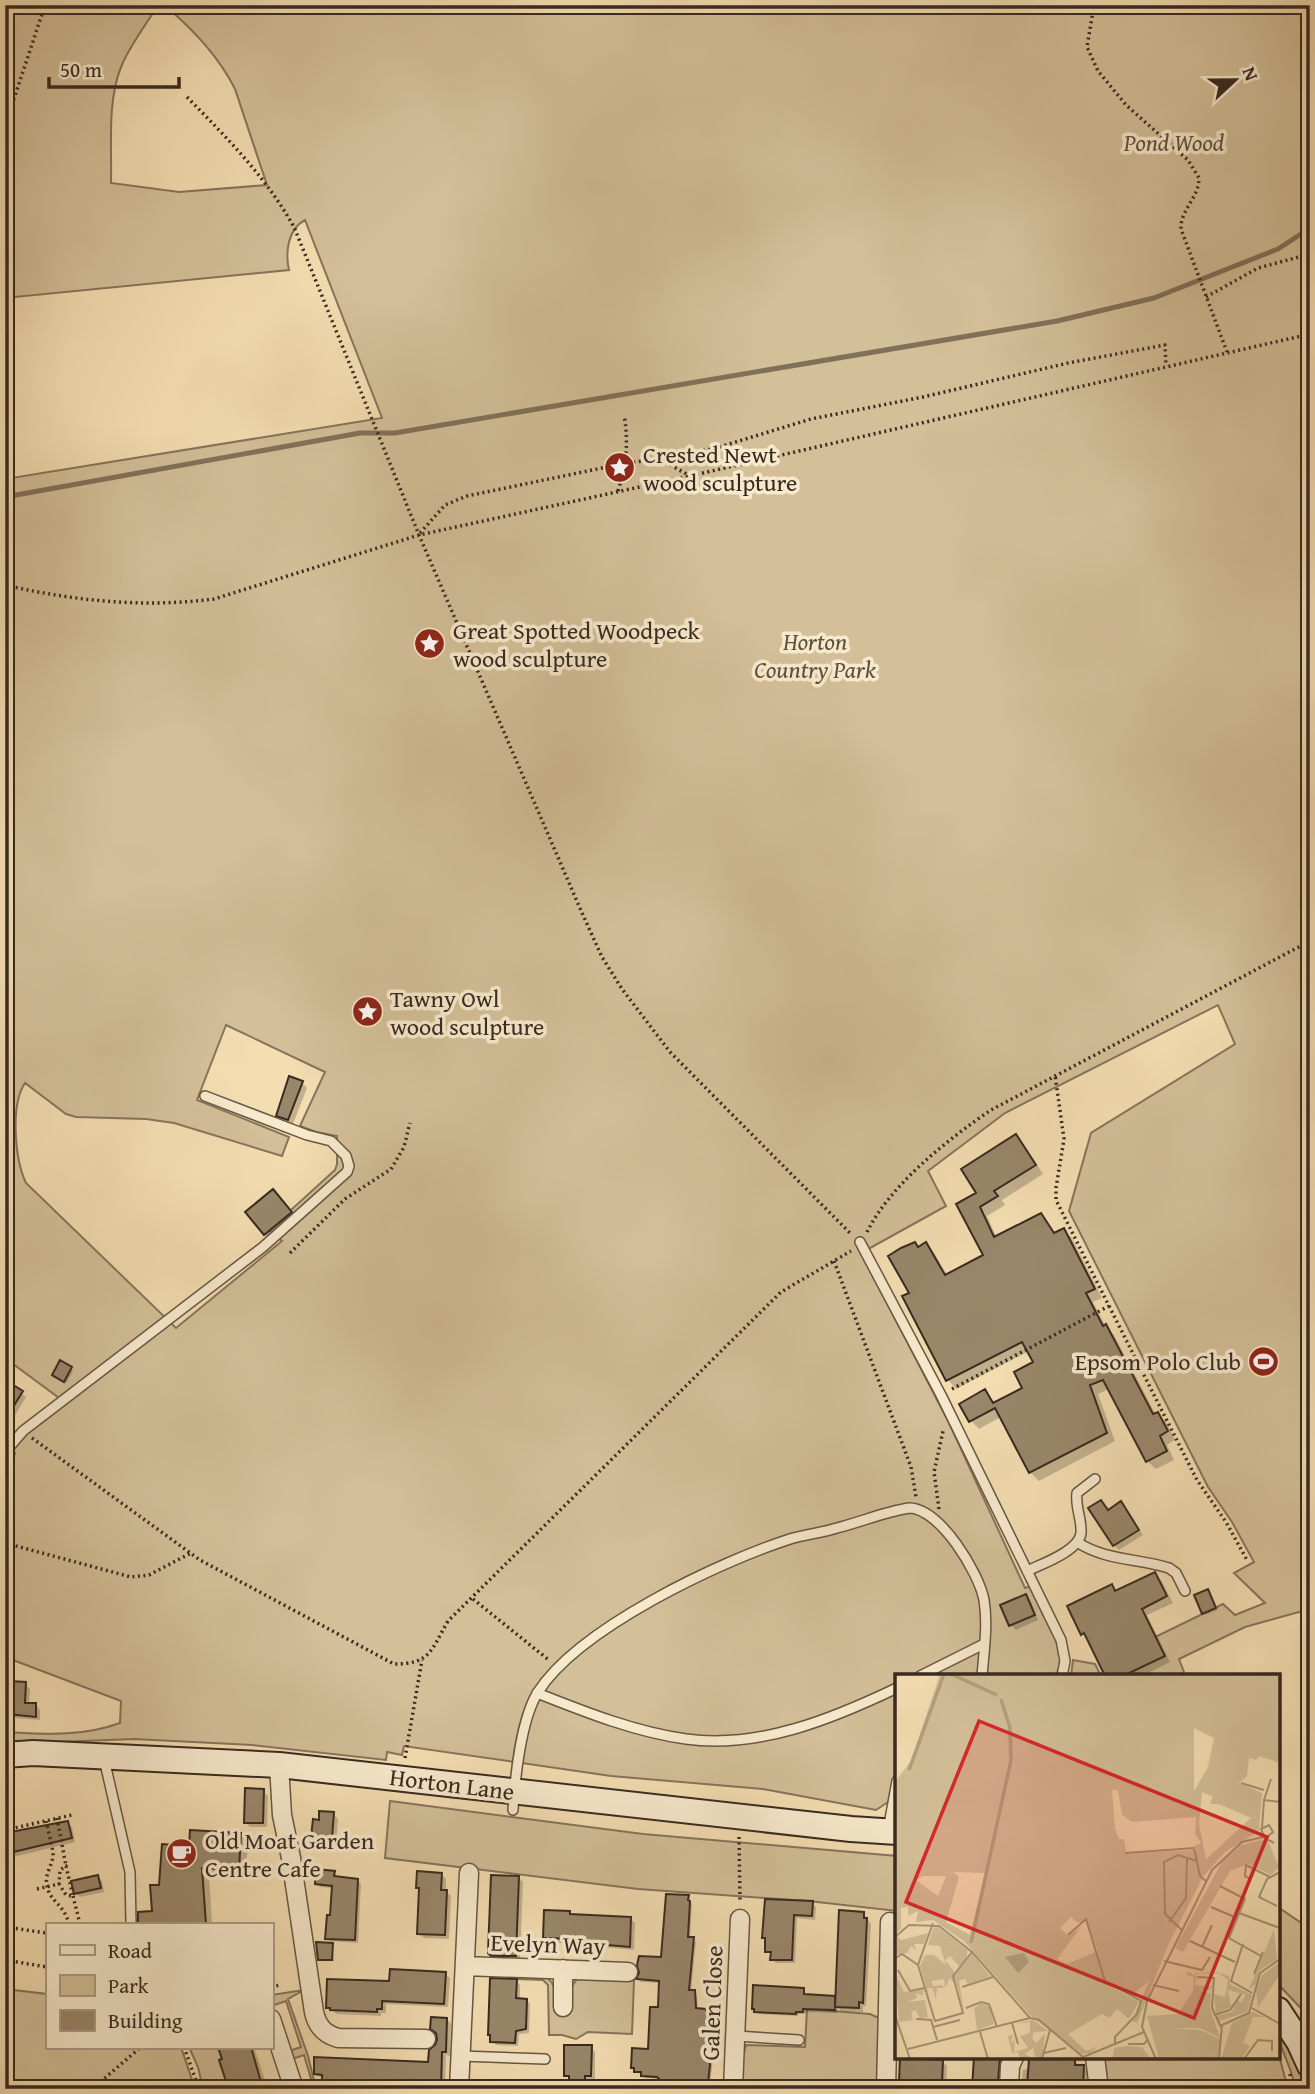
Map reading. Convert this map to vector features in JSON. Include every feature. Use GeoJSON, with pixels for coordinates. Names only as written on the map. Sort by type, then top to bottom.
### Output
{"type":"FeatureCollection","features":[{"type":"Feature","properties":{"kind":"street","name":"Horton Lane"},"geometry":{"type":"LineString","coordinates":[[5,1755],[33,1753],[279,1765],[514,1801],[892,1831]]}},
{"type":"Feature","properties":{"kind":"street"},"geometry":{"type":"LineString","coordinates":[[279,1765],[282,1815],[313,2006],[319,2025],[329,2035],[338,2038],[426,2039]]}},
{"type":"Feature","properties":{"kind":"street","name":"Evelyn Way"},"geometry":{"type":"LineString","coordinates":[[459,2089],[470,1873]]}},
{"type":"Feature","properties":{"kind":"street","name":"Galen Close"},"geometry":{"type":"LineString","coordinates":[[733,2089],[740,1919]]}},
{"type":"Feature","properties":{"kind":"street"},"geometry":{"type":"LineString","coordinates":[[886,2089],[892,2033],[890,1922]]}},
{"type":"Feature","properties":{"kind":"street","name":"Evelyn Way"},"geometry":{"type":"LineString","coordinates":[[465,1966],[628,1972]]}},
{"type":"Feature","properties":{"kind":"street"},"geometry":{"type":"LineString","coordinates":[[563,1969],[563,2007]]}},
{"type":"Feature","properties":{"kind":"street"},"geometry":{"type":"LineString","coordinates":[[1280,2010],[1310,2030]]}},
{"type":"Feature","properties":{"kind":"street"},"geometry":{"type":"LineString","coordinates":[[1280,2012],[1310,2066]]}},
{"type":"Feature","properties":{"kind":"street"},"geometry":{"type":"LineString","coordinates":[[273,2024],[294,2089]]}},
{"type":"Feature","properties":{"kind":"street"},"geometry":{"type":"LineString","coordinates":[[1009,2089],[1010,2066],[1013,2059]]}},
{"type":"Feature","properties":{"kind":"street"},"geometry":{"type":"LineString","coordinates":[[1095,2059],[1099,2089]]}},
{"type":"Feature","properties":{"kind":"lane"},"geometry":{"type":"LineString","coordinates":[[5,1452],[23,1431],[262,1247],[347,1171],[349,1166],[346,1156],[331,1141],[307,1135],[205,1096]]}},
{"type":"Feature","properties":{"kind":"lane"},"geometry":{"type":"LineString","coordinates":[[860,1242],[941,1395],[1061,1640],[1065,1661],[1062,1674]]}},
{"type":"Feature","properties":{"kind":"lane"},"geometry":{"type":"LineString","coordinates":[[1027,1571],[1077,1542],[1081,1533],[1077,1493],[1095,1479]]}},
{"type":"Feature","properties":{"kind":"lane"},"geometry":{"type":"LineString","coordinates":[[514,1801],[527,1716],[537,1693],[557,1667],[646,1604],[703,1575],[791,1539],[915,1508],[932,1517],[959,1550],[979,1583],[985,1610],[982,1674]]}},
{"type":"Feature","properties":{"kind":"lane"},"geometry":{"type":"LineString","coordinates":[[1077,1542],[1096,1553],[1115,1559],[1169,1568],[1176,1573],[1185,1591]]}},
{"type":"Feature","properties":{"kind":"lane"},"geometry":{"type":"LineString","coordinates":[[924,1674],[984,1644]]}},
{"type":"Feature","properties":{"kind":"lane"},"geometry":{"type":"LineString","coordinates":[[537,1693],[584,1712],[650,1731],[686,1739],[728,1741],[766,1736],[799,1727],[895,1689]]}},
{"type":"Feature","properties":{"kind":"lane"},"geometry":{"type":"LineString","coordinates":[[104,1757],[130,1872],[131,1923]]}},
{"type":"Feature","properties":{"kind":"lane"},"geometry":{"type":"LineString","coordinates":[[892,1831],[895,1800]]}},
{"type":"Feature","properties":{"kind":"lane"},"geometry":{"type":"LineString","coordinates":[[736,2036],[799,2040]]}},
{"type":"Feature","properties":{"kind":"lane"},"geometry":{"type":"LineString","coordinates":[[461,2056],[545,2060]]}},
{"type":"Feature","properties":{"kind":"path"},"geometry":{"type":"LineString","coordinates":[[5,126],[45,5]]}},
{"type":"Feature","properties":{"kind":"path"},"geometry":{"type":"LineString","coordinates":[[1094,5],[1087,47],[1098,71],[1126,105],[1188,160],[1199,178],[1196,194],[1181,222],[1181,229],[1227,352]]}},
{"type":"Feature","properties":{"kind":"path"},"geometry":{"type":"LineString","coordinates":[[187,97],[248,161],[283,208],[303,245],[419,534],[582,913],[609,969],[639,1013],[685,1068],[860,1242]]}},
{"type":"Feature","properties":{"kind":"path"},"geometry":{"type":"LineString","coordinates":[[1206,297],[1258,268],[1310,254]]}},
{"type":"Feature","properties":{"kind":"path"},"geometry":{"type":"LineString","coordinates":[[5,585],[97,601],[149,603],[206,600],[245,591],[419,534],[690,476],[1310,334]]}},
{"type":"Feature","properties":{"kind":"path"},"geometry":{"type":"LineString","coordinates":[[419,534],[437,513],[457,499],[626,463],[716,448],[811,419],[923,397],[1068,363],[1165,345],[1166,366]]}},
{"type":"Feature","properties":{"kind":"path"},"geometry":{"type":"LineString","coordinates":[[618,491],[626,463],[627,436],[624,415]]}},
{"type":"Feature","properties":{"kind":"path"},"geometry":{"type":"LineString","coordinates":[[660,459],[690,476]]}},
{"type":"Feature","properties":{"kind":"path"},"geometry":{"type":"LineString","coordinates":[[23,1431],[191,1553],[394,1664],[422,1660],[430,1653],[448,1621],[685,1385],[781,1292],[834,1261],[860,1242],[885,1200],[947,1143],[991,1110],[1310,941]]}},
{"type":"Feature","properties":{"kind":"path"},"geometry":{"type":"LineString","coordinates":[[1055,1075],[1064,1139],[1056,1200],[1197,1480],[1233,1532],[1247,1560]]}},
{"type":"Feature","properties":{"kind":"path"},"geometry":{"type":"LineString","coordinates":[[290,1253],[345,1199],[391,1169],[404,1147],[410,1123]]}},
{"type":"Feature","properties":{"kind":"path"},"geometry":{"type":"LineString","coordinates":[[834,1261],[911,1467],[916,1490],[915,1508]]}},
{"type":"Feature","properties":{"kind":"path"},"geometry":{"type":"LineString","coordinates":[[941,1395],[1109,1306]]}},
{"type":"Feature","properties":{"kind":"path"},"geometry":{"type":"LineString","coordinates":[[942,1528],[934,1484],[934,1466],[943,1431],[953,1420]]}},
{"type":"Feature","properties":{"kind":"path"},"geometry":{"type":"LineString","coordinates":[[5,1542],[131,1577],[149,1575],[191,1553]]}},
{"type":"Feature","properties":{"kind":"path"},"geometry":{"type":"LineString","coordinates":[[473,1599],[557,1667]]}},
{"type":"Feature","properties":{"kind":"path"},"geometry":{"type":"LineString","coordinates":[[405,1761],[422,1660]]}},
{"type":"Feature","properties":{"kind":"path"},"geometry":{"type":"LineString","coordinates":[[5,1830],[72,1815]]}},
{"type":"Feature","properties":{"kind":"path"},"geometry":{"type":"LineString","coordinates":[[57,1818],[80,1923]]}},
{"type":"Feature","properties":{"kind":"path"},"geometry":{"type":"LineString","coordinates":[[46,1821],[53,1856],[47,1873],[47,1886],[51,1896],[64,1910],[68,1923]]}},
{"type":"Feature","properties":{"kind":"path"},"geometry":{"type":"LineString","coordinates":[[739,1834],[740,1919]]}},
{"type":"Feature","properties":{"kind":"path"},"geometry":{"type":"LineString","coordinates":[[66,1866],[59,1872],[59,1884],[66,1895],[73,1896]]}},
{"type":"Feature","properties":{"kind":"path"},"geometry":{"type":"LineString","coordinates":[[37,1889],[59,1884]]}},
{"type":"Feature","properties":{"kind":"path"},"geometry":{"type":"LineString","coordinates":[[5,1927],[46,1933]]}},
{"type":"Feature","properties":{"kind":"path"},"geometry":{"type":"LineString","coordinates":[[5,1960],[46,1967]]}},
{"type":"Feature","properties":{"kind":"path"},"geometry":{"type":"LineString","coordinates":[[273,1987],[280,1985]]}},
{"type":"Feature","properties":{"kind":"path"},"geometry":{"type":"LineString","coordinates":[[92,2089],[140,2048]]}},
{"type":"Feature","properties":{"kind":"path"},"geometry":{"type":"LineString","coordinates":[[184,2048],[199,2089]]}},
{"type":"Feature","properties":{"kind":"green space","name":"Horton Country Park"},"geometry":{"type":"Polygon","coordinates":[[[5,5],[158,5],[129,51],[117,81],[111,124],[111,183],[179,192],[267,185],[235,89],[204,43],[164,5],[1310,5],[1310,1609],[1245,1627],[1179,1659],[1184,1672],[1180,1674],[1127,1674],[1155,1637],[1223,1604],[1235,1615],[1265,1603],[1234,1573],[1254,1562],[1232,1522],[1208,1487],[1069,1211],[1091,1133],[1235,1044],[1218,1005],[1005,1113],[928,1171],[946,1206],[861,1253],[949,1423],[1025,1588],[1032,1586],[1049,1618],[1060,1655],[1056,1674],[895,1674],[895,1797],[876,1810],[763,1789],[611,1776],[404,1746],[402,1755],[387,1752],[386,1760],[252,1745],[134,1739],[5,1744],[5,1732],[77,1733],[120,1723],[121,1701],[5,1657],[5,1487],[15,1453],[5,1449],[5,1441],[59,1398],[5,1358],[5,479],[382,418],[305,220],[291,235],[287,256],[289,270],[5,298],[5,5]],[[226,1025],[197,1100],[289,1137],[282,1156],[174,1123],[146,1119],[76,1117],[66,1114],[25,1083],[20,1093],[16,1118],[19,1161],[26,1183],[176,1328],[282,1241],[269,1230],[335,1170],[337,1136],[300,1126],[325,1072],[226,1025]]]}},
{"type":"Feature","properties":{"kind":"green space"},"geometry":{"type":"Polygon","coordinates":[[[1073,1660],[1095,1664],[1100,1674],[1071,1674],[1073,1660]]]}},
{"type":"Feature","properties":{"kind":"green space"},"geometry":{"type":"Polygon","coordinates":[[[390,1801],[643,1834],[895,1856],[895,1911],[808,1901],[638,1889],[385,1858],[390,1801]]]}},
{"type":"Feature","properties":{"kind":"green space"},"geometry":{"type":"Polygon","coordinates":[[[1280,1908],[1310,1929],[1310,2018],[1280,1986],[1280,1908]]]}},
{"type":"Feature","properties":{"kind":"green space"},"geometry":{"type":"Polygon","coordinates":[[[519,1974],[545,1977],[555,1989],[570,1989],[577,1979],[590,1977],[634,1980],[632,2034],[588,2032],[576,2039],[549,2035],[548,1985],[543,1980],[518,1979],[519,1974]]]}},
{"type":"Feature","properties":{"kind":"green space"},"geometry":{"type":"Polygon","coordinates":[[[5,1989],[46,1994],[46,2048],[181,2048],[195,2089],[5,2089],[5,1989]]]}},
{"type":"Feature","properties":{"kind":"green space"},"geometry":{"type":"Polygon","coordinates":[[[304,1990],[288,1999],[308,2056],[316,2089],[304,2055],[292,2059],[289,2051],[301,2047],[286,2001],[274,2005],[273,1995],[304,1990]]]}},
{"type":"Feature","properties":{"kind":"green space"},"geometry":{"type":"Polygon","coordinates":[[[807,2009],[870,2014],[879,2018],[877,2089],[741,2089],[741,2064],[746,2045],[805,2047],[807,2009]]]}},
{"type":"Feature","properties":{"kind":"green space"},"geometry":{"type":"Polygon","coordinates":[[[1280,2033],[1300,2071],[1305,2089],[1295,2089],[1292,2073],[1280,2044],[1280,2033]]]}},
{"type":"Feature","properties":{"kind":"green space"},"geometry":{"type":"Polygon","coordinates":[[[189,2048],[218,2048],[222,2059],[219,2060],[227,2083],[230,2083],[232,2089],[203,2089],[198,2067],[189,2048]]]}},
{"type":"Feature","properties":{"kind":"green space"},"geometry":{"type":"Polygon","coordinates":[[[1102,2059],[1280,2059],[1288,2089],[1105,2089],[1102,2059]]]}},
{"type":"Feature","properties":{"kind":"building"},"geometry":{"type":"Polygon","coordinates":[[[289,1076],[303,1081],[288,1120],[276,1116],[289,1076]]]}},
{"type":"Feature","properties":{"kind":"building"},"geometry":{"type":"Polygon","coordinates":[[[1016,1134],[1036,1165],[994,1191],[998,1196],[980,1207],[994,1237],[1041,1213],[1054,1233],[1064,1228],[1095,1289],[1086,1293],[1103,1326],[1106,1324],[1153,1414],[1158,1412],[1168,1431],[1160,1436],[1167,1451],[1146,1462],[1103,1380],[1090,1385],[1107,1433],[1029,1473],[995,1408],[969,1422],[959,1404],[985,1389],[993,1403],[1022,1388],[1014,1372],[1033,1362],[1022,1342],[946,1381],[902,1296],[909,1293],[888,1256],[901,1248],[915,1242],[918,1247],[926,1242],[945,1275],[983,1255],[956,1204],[976,1193],[961,1169],[1016,1134]]]}},
{"type":"Feature","properties":{"kind":"building"},"geometry":{"type":"Polygon","coordinates":[[[273,1189],[292,1212],[264,1235],[245,1212],[273,1189]]]}},
{"type":"Feature","properties":{"kind":"building"},"geometry":{"type":"Polygon","coordinates":[[[60,1360],[72,1367],[64,1382],[52,1375],[60,1360]]]}},
{"type":"Feature","properties":{"kind":"building"},"geometry":{"type":"Polygon","coordinates":[[[5,1380],[23,1391],[5,1420],[5,1380]]]}},
{"type":"Feature","properties":{"kind":"building"},"geometry":{"type":"Polygon","coordinates":[[[1101,1500],[1108,1510],[1121,1501],[1139,1530],[1113,1546],[1088,1508],[1101,1500]]]}},
{"type":"Feature","properties":{"kind":"building"},"geometry":{"type":"Polygon","coordinates":[[[1155,1572],[1167,1596],[1142,1609],[1165,1656],[1127,1674],[1104,1674],[1067,1606],[1112,1584],[1115,1591],[1155,1572]]]}},
{"type":"Feature","properties":{"kind":"building"},"geometry":{"type":"Polygon","coordinates":[[[1208,1589],[1216,1608],[1202,1614],[1194,1595],[1208,1589]]]}},
{"type":"Feature","properties":{"kind":"building"},"geometry":{"type":"Polygon","coordinates":[[[1026,1594],[1035,1615],[1009,1626],[1000,1605],[1026,1594]]]}},
{"type":"Feature","properties":{"kind":"building"},"geometry":{"type":"Polygon","coordinates":[[[9,1681],[26,1682],[25,1703],[36,1703],[36,1717],[7,1714],[9,1681]]]}},
{"type":"Feature","properties":{"kind":"building"},"geometry":{"type":"Polygon","coordinates":[[[245,1788],[264,1789],[263,1823],[244,1823],[245,1788]]]}},
{"type":"Feature","properties":{"kind":"building"},"geometry":{"type":"Polygon","coordinates":[[[319,1811],[334,1812],[332,1838],[311,1837],[313,1819],[319,1820],[319,1811]]]}},
{"type":"Feature","properties":{"kind":"building"},"geometry":{"type":"Polygon","coordinates":[[[68,1821],[72,1838],[5,1854],[5,1833],[68,1821]]]}},
{"type":"Feature","properties":{"kind":"building"},"geometry":{"type":"Polygon","coordinates":[[[190,1830],[241,1833],[239,1870],[202,1868],[206,1923],[138,1923],[138,1912],[152,1911],[150,1885],[159,1885],[162,1844],[189,1846],[190,1830]]]}},
{"type":"Feature","properties":{"kind":"building"},"geometry":{"type":"Polygon","coordinates":[[[316,1869],[335,1871],[334,1876],[358,1879],[355,1940],[325,1939],[332,1886],[315,1884],[316,1869]]]}},
{"type":"Feature","properties":{"kind":"building"},"geometry":{"type":"Polygon","coordinates":[[[417,1871],[442,1873],[441,1890],[447,1890],[445,1935],[417,1934],[417,1871]]]}},
{"type":"Feature","properties":{"kind":"building"},"geometry":{"type":"Polygon","coordinates":[[[98,1875],[101,1888],[74,1894],[71,1881],[98,1875]]]}},
{"type":"Feature","properties":{"kind":"building"},"geometry":{"type":"Polygon","coordinates":[[[491,1875],[519,1876],[516,1956],[491,1956],[488,1953],[491,1875]]]}},
{"type":"Feature","properties":{"kind":"building"},"geometry":{"type":"Polygon","coordinates":[[[666,1894],[689,1895],[688,1937],[694,1937],[689,1990],[695,1990],[696,2008],[706,2009],[707,2038],[709,2046],[712,2046],[708,2083],[661,2081],[657,2077],[641,2076],[641,2072],[634,2072],[634,2068],[631,2068],[632,2048],[648,2049],[650,2007],[658,2007],[659,1981],[636,1979],[639,1973],[639,1956],[661,1957],[666,1894]]]}},
{"type":"Feature","properties":{"kind":"building"},"geometry":{"type":"Polygon","coordinates":[[[765,1899],[813,1901],[812,1916],[794,1915],[792,1960],[770,1960],[771,1952],[765,1952],[765,1938],[762,1938],[765,1899]]]}},
{"type":"Feature","properties":{"kind":"building"},"geometry":{"type":"Polygon","coordinates":[[[544,1910],[631,1917],[630,1947],[543,1938],[544,1910]]]}},
{"type":"Feature","properties":{"kind":"building"},"geometry":{"type":"Polygon","coordinates":[[[839,1910],[864,1912],[864,1918],[867,1918],[863,2003],[859,2002],[859,2008],[835,2007],[839,1910]]]}},
{"type":"Feature","properties":{"kind":"building"},"geometry":{"type":"Polygon","coordinates":[[[316,1942],[333,1943],[332,1960],[318,1960],[316,1942]]]}},
{"type":"Feature","properties":{"kind":"building"},"geometry":{"type":"Polygon","coordinates":[[[390,1969],[446,1972],[444,2004],[382,2001],[382,2009],[377,2009],[377,2012],[326,2008],[327,1979],[389,1981],[390,1969]]]}},
{"type":"Feature","properties":{"kind":"building"},"geometry":{"type":"Polygon","coordinates":[[[490,1978],[517,1979],[516,1998],[527,1999],[526,2029],[516,2031],[515,2043],[490,2042],[490,1978]]]}},
{"type":"Feature","properties":{"kind":"building"},"geometry":{"type":"Polygon","coordinates":[[[753,1985],[804,1988],[804,1994],[835,1996],[835,2010],[803,2009],[803,2012],[796,2014],[754,2012],[753,1985]]]}},
{"type":"Feature","properties":{"kind":"building"},"geometry":{"type":"Polygon","coordinates":[[[431,2017],[447,2018],[446,2052],[442,2052],[441,2089],[322,2089],[322,2075],[314,2074],[314,2057],[428,2062],[429,2050],[437,2040],[436,2033],[430,2029],[431,2017]]]}},
{"type":"Feature","properties":{"kind":"building"},"geometry":{"type":"Polygon","coordinates":[[[564,2045],[592,2045],[591,2076],[585,2076],[585,2084],[569,2084],[569,2076],[564,2076],[564,2045]]]}},
{"type":"Feature","properties":{"kind":"building"},"geometry":{"type":"Polygon","coordinates":[[[218,2048],[251,2048],[263,2089],[232,2089],[230,2083],[227,2084],[219,2060],[222,2059],[218,2048]]]}},
{"type":"Feature","properties":{"kind":"building"},"geometry":{"type":"Polygon","coordinates":[[[900,2059],[943,2060],[942,2084],[899,2082],[900,2059]]]}},
{"type":"Feature","properties":{"kind":"building"},"geometry":{"type":"Polygon","coordinates":[[[974,2059],[1000,2059],[995,2089],[972,2089],[974,2059]]]}},
{"type":"Feature","properties":{"kind":"building"},"geometry":{"type":"Polygon","coordinates":[[[1029,2059],[1075,2059],[1075,2065],[1084,2065],[1083,2089],[1027,2086],[1029,2059]]]}},
{"type":"Feature","properties":{"kind":"waterway"},"geometry":{"type":"LineString","coordinates":[[5,497],[360,433],[395,433],[1057,321],[1154,298],[1278,249],[1310,228]]}},
{"type":"Feature","properties":{"kind":"place","name":"Crested Newt wood sculpture"},"geometry":{"type":"Point","coordinates":[620,468]}},
{"type":"Feature","properties":{"kind":"place","name":"Great Spotted Woodpeck wood sculpture"},"geometry":{"type":"Point","coordinates":[430,644]}},
{"type":"Feature","properties":{"kind":"place","name":"Tawny Owl wood sculpture"},"geometry":{"type":"Point","coordinates":[367,1012]}},
{"type":"Feature","properties":{"kind":"place","name":"Epsom Polo Club"},"geometry":{"type":"Point","coordinates":[1264,1361]}},
{"type":"Feature","properties":{"kind":"place","name":"Old Moat Garden Centre Cafe"},"geometry":{"type":"Point","coordinates":[182,1854]}},
{"type":"Feature","properties":{"kind":"park label","name":"Pond Wood"},"geometry":{"type":"Point","coordinates":[1174,142]}}]}
